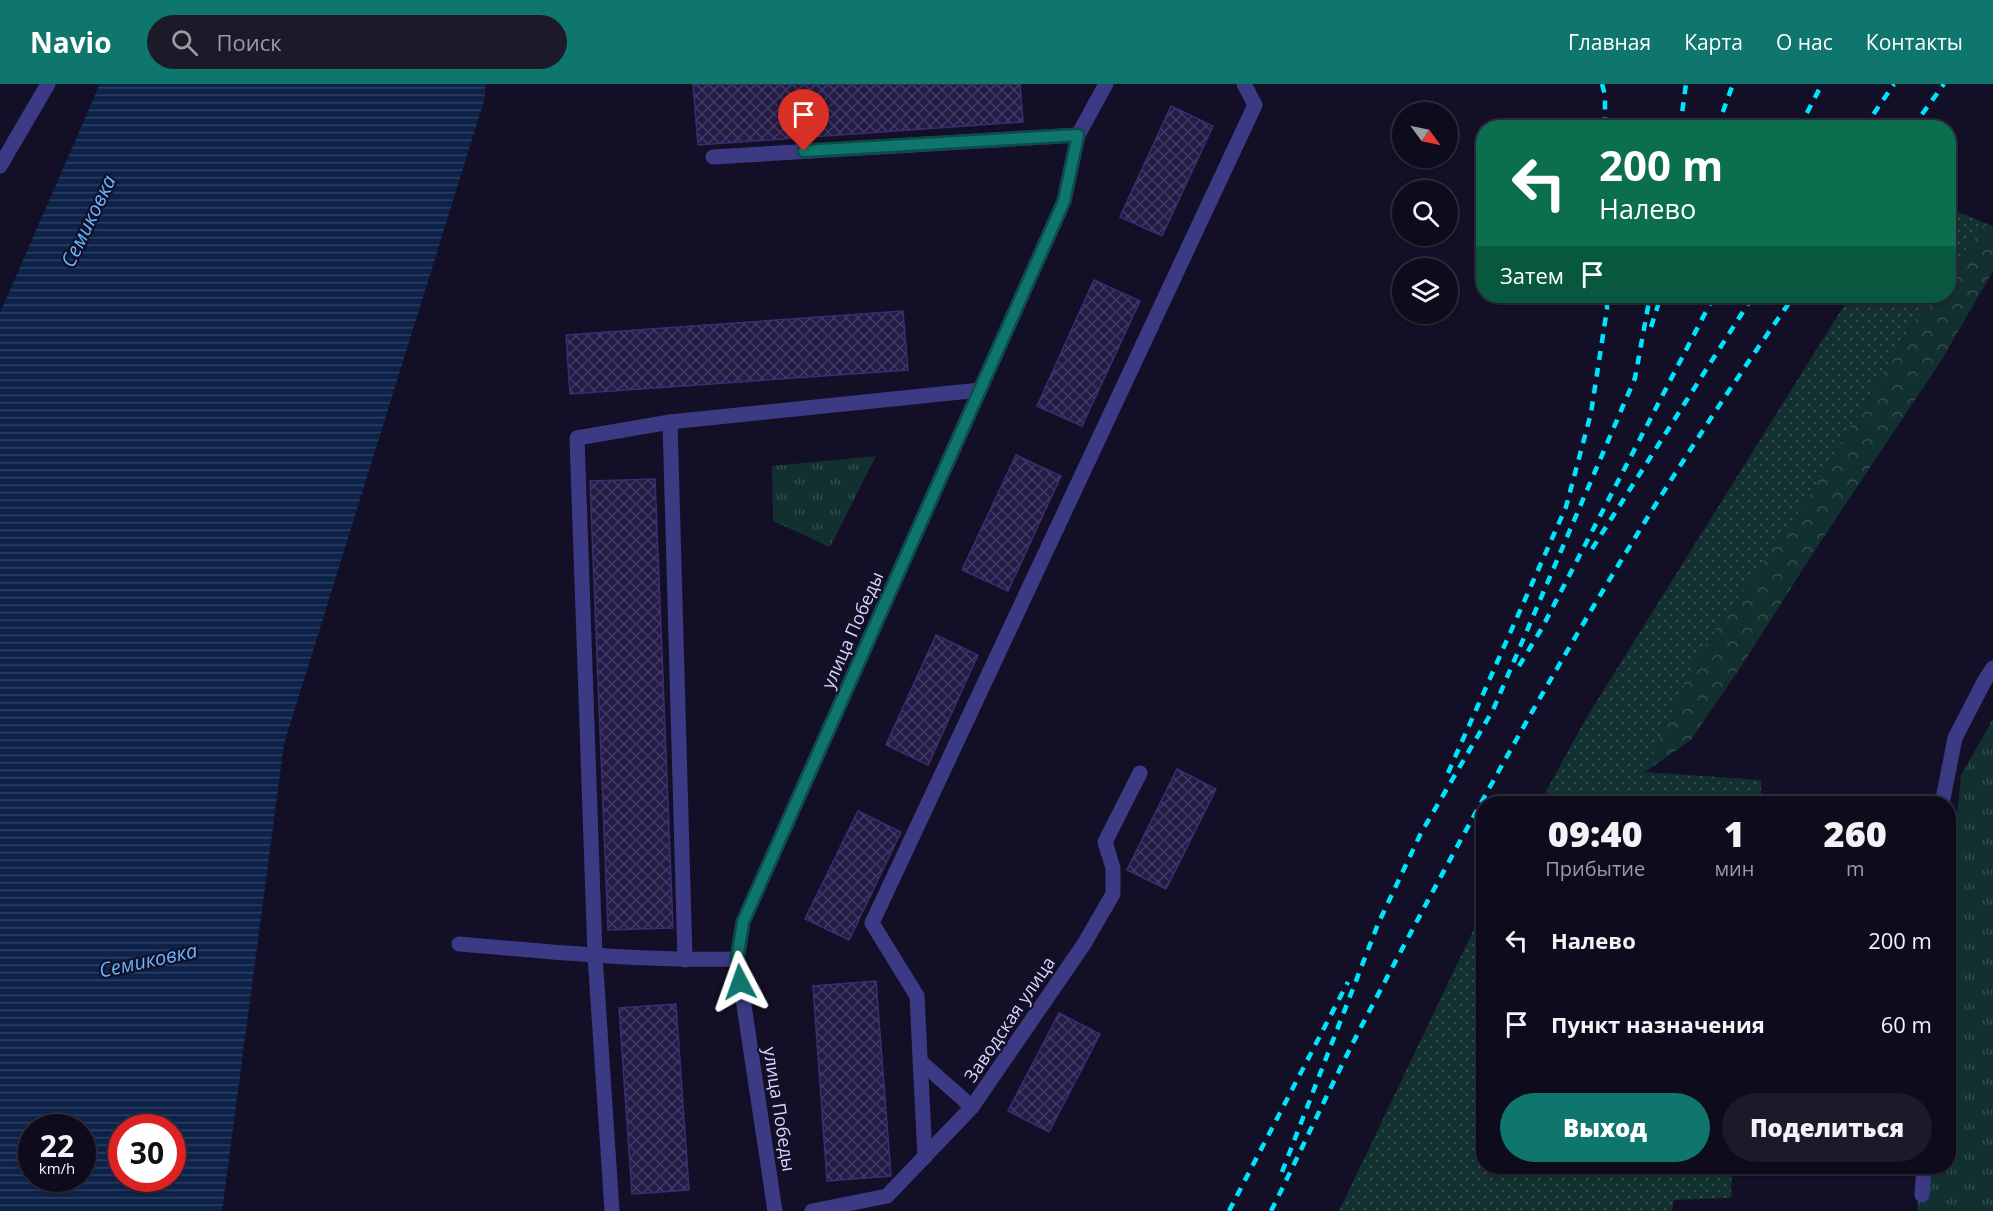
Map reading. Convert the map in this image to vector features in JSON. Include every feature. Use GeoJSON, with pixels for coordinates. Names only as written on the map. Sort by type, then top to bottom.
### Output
{"type":"FeatureCollection","features":[{"type":"Feature","properties":{"kind":"street"},"geometry":{"type":"LineString","coordinates":[[0,166],[48,84]]}},
{"type":"Feature","properties":{"kind":"street","name":"улица Победы"},"geometry":{"type":"LineString","coordinates":[[776,1211],[737,959],[743,922],[1064,201],[1078,135],[1106,84]]}},
{"type":"Feature","properties":{"kind":"street"},"geometry":{"type":"LineString","coordinates":[[925,1157],[917,996],[872,923],[1255,105],[1244,84]]}},
{"type":"Feature","properties":{"kind":"street"},"geometry":{"type":"LineString","coordinates":[[713,157],[1078,135]]}},
{"type":"Feature","properties":{"kind":"street"},"geometry":{"type":"LineString","coordinates":[[612,1211],[595,956],[577,438],[670,422],[980,390]]}},
{"type":"Feature","properties":{"kind":"street"},"geometry":{"type":"LineString","coordinates":[[670,422],[684,960]]}},
{"type":"Feature","properties":{"kind":"street"},"geometry":{"type":"LineString","coordinates":[[1944,796],[1955,738],[1993,668]]}},
{"type":"Feature","properties":{"kind":"street","name":"Заводская улица"},"geometry":{"type":"LineString","coordinates":[[812,1211],[887,1196],[972,1107],[1084,944],[1113,894],[1113,868],[1106,842],[1140,773]]}},
{"type":"Feature","properties":{"kind":"street"},"geometry":{"type":"LineString","coordinates":[[459,944],[595,956],[684,960],[737,959]]}},
{"type":"Feature","properties":{"kind":"street"},"geometry":{"type":"LineString","coordinates":[[920,1061],[972,1107]]}},
{"type":"Feature","properties":{"kind":"street"},"geometry":{"type":"LineString","coordinates":[[1922,1195],[1924,1174]]}},
{"type":"Feature","properties":{"kind":"green space"},"geometry":{"type":"Polygon","coordinates":[[[1956,211],[1985,223],[1956,263],[1956,211]]]}},
{"type":"Feature","properties":{"kind":"green space"},"geometry":{"type":"Polygon","coordinates":[[[1985,223],[1993,227],[1993,271],[1941,361],[1691,740],[1645,772],[1696,658],[1805,503],[1912,324],[1927,303],[1956,303],[1956,263],[1985,223]]]}},
{"type":"Feature","properties":{"kind":"green space"},"geometry":{"type":"Polygon","coordinates":[[[1846,303],[1927,303],[1912,324],[1645,772],[1761,780],[1761,796],[1543,796],[1585,720],[1846,303]]]}},
{"type":"Feature","properties":{"kind":"green space"},"geometry":{"type":"Polygon","coordinates":[[[876,456],[830,547],[773,521],[772,466],[876,456]]]}},
{"type":"Feature","properties":{"kind":"green space"},"geometry":{"type":"Polygon","coordinates":[[[1993,719],[1993,1211],[1917,1211],[1920,1174],[1956,1174],[1956,826],[1961,775],[1993,719]]]}},
{"type":"Feature","properties":{"kind":"green space"},"geometry":{"type":"Polygon","coordinates":[[[1476,925],[1476,1174],[1732,1174],[1731,1198],[1674,1200],[1672,1211],[1339,1211],[1476,925]]]}},
{"type":"Feature","properties":{"kind":"water","name":"Семиковка"},"geometry":{"type":"Polygon","coordinates":[[[100,84],[486,84],[484,101],[284,744],[222,1211],[0,1211],[0,313],[100,84]]]}},
{"type":"Feature","properties":{"kind":"building"},"geometry":{"type":"Polygon","coordinates":[[[693,84],[1020,84],[1023,122],[698,145],[693,84]]]}},
{"type":"Feature","properties":{"kind":"building"},"geometry":{"type":"Polygon","coordinates":[[[1171,106],[1213,126],[1162,236],[1120,217],[1171,106]]]}},
{"type":"Feature","properties":{"kind":"building"},"geometry":{"type":"Polygon","coordinates":[[[1094,280],[1140,301],[1082,426],[1037,406],[1094,280]]]}},
{"type":"Feature","properties":{"kind":"building"},"geometry":{"type":"Polygon","coordinates":[[[903,311],[908,370],[570,394],[566,335],[903,311]]]}},
{"type":"Feature","properties":{"kind":"building"},"geometry":{"type":"Polygon","coordinates":[[[1016,455],[1061,476],[1008,591],[962,570],[1016,455]]]}},
{"type":"Feature","properties":{"kind":"building"},"geometry":{"type":"Polygon","coordinates":[[[655,479],[673,928],[608,930],[590,481],[655,479]]]}},
{"type":"Feature","properties":{"kind":"building"},"geometry":{"type":"Polygon","coordinates":[[[936,635],[978,655],[928,765],[886,745],[936,635]]]}},
{"type":"Feature","properties":{"kind":"building"},"geometry":{"type":"Polygon","coordinates":[[[1177,769],[1216,789],[1166,889],[1127,870],[1177,769]]]}},
{"type":"Feature","properties":{"kind":"building"},"geometry":{"type":"Polygon","coordinates":[[[858,811],[901,832],[849,940],[805,919],[858,811]]]}},
{"type":"Feature","properties":{"kind":"building"},"geometry":{"type":"Polygon","coordinates":[[[876,981],[891,1176],[827,1181],[813,986],[876,981]]]}},
{"type":"Feature","properties":{"kind":"building"},"geometry":{"type":"Polygon","coordinates":[[[676,1004],[689,1190],[632,1194],[619,1008],[676,1004]]]}},
{"type":"Feature","properties":{"kind":"building"},"geometry":{"type":"Polygon","coordinates":[[[1059,1013],[1100,1034],[1049,1132],[1008,1111],[1059,1013]]]}},
{"type":"Feature","properties":{"kind":"railway"},"geometry":{"type":"LineString","coordinates":[[1602,84],[1605,95],[1605,120]]}},
{"type":"Feature","properties":{"kind":"railway"},"geometry":{"type":"LineString","coordinates":[[1681,120],[1686,84]]}},
{"type":"Feature","properties":{"kind":"railway"},"geometry":{"type":"LineString","coordinates":[[1720,120],[1733,84]]}},
{"type":"Feature","properties":{"kind":"railway"},"geometry":{"type":"LineString","coordinates":[[1803,120],[1822,84]]}},
{"type":"Feature","properties":{"kind":"railway"},"geometry":{"type":"LineString","coordinates":[[1869,120],[1894,84]]}},
{"type":"Feature","properties":{"kind":"railway"},"geometry":{"type":"LineString","coordinates":[[1918,120],[1944,84]]}},
{"type":"Feature","properties":{"kind":"railway"},"geometry":{"type":"LineString","coordinates":[[1448,773],[1566,507],[1591,413],[1607,303]]}},
{"type":"Feature","properties":{"kind":"railway"},"geometry":{"type":"LineString","coordinates":[[1282,1172],[1378,924],[1421,833],[1493,710],[1635,378],[1649,303]]}},
{"type":"Feature","properties":{"kind":"railway"},"geometry":{"type":"LineString","coordinates":[[1651,327],[1659,303]]}},
{"type":"Feature","properties":{"kind":"railway"},"geometry":{"type":"LineString","coordinates":[[1519,666],[1542,628],[1710,303]]}},
{"type":"Feature","properties":{"kind":"railway"},"geometry":{"type":"LineString","coordinates":[[1592,549],[1749,303]]}},
{"type":"Feature","properties":{"kind":"railway"},"geometry":{"type":"LineString","coordinates":[[1485,796],[1624,555],[1735,381],[1789,303]]}},
{"type":"Feature","properties":{"kind":"railway"},"geometry":{"type":"LineString","coordinates":[[1271,1211],[1372,1006],[1476,813]]}},
{"type":"Feature","properties":{"kind":"railway"},"geometry":{"type":"LineString","coordinates":[[1229,1211],[1348,982]]}},
{"type":"Feature","properties":{"kind":"route"},"geometry":{"type":"LineString","coordinates":[[740,982],[737,959],[743,922],[1064,201],[1078,135],[804,151]]}}]}
